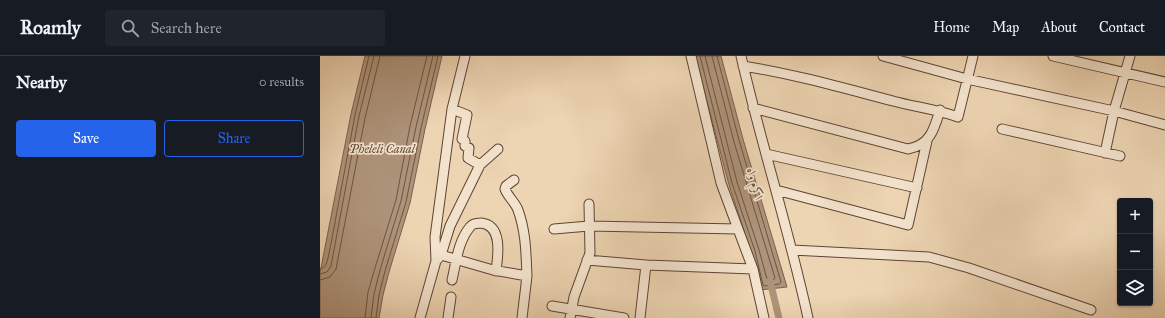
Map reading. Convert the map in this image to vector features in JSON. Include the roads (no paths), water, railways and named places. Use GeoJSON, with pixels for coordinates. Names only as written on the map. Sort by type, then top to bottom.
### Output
{"type":"FeatureCollection","features":[{"type":"Feature","properties":{"kind":"street"},"geometry":{"type":"LineString","coordinates":[[438,258],[435,237],[452,109],[465,56]]}},
{"type":"Feature","properties":{"kind":"street"},"geometry":{"type":"LineString","coordinates":[[691,56],[721,183],[752,269],[764,318]]}},
{"type":"Feature","properties":{"kind":"street"},"geometry":{"type":"LineString","coordinates":[[741,56],[753,108],[792,250],[808,318]]}},
{"type":"Feature","properties":{"kind":"street"},"geometry":{"type":"LineString","coordinates":[[883,56],[967,79],[1114,111],[1165,125]]}},
{"type":"Feature","properties":{"kind":"street"},"geometry":{"type":"LineString","coordinates":[[743,66],[780,72],[894,101],[940,110],[958,117],[973,56]]}},
{"type":"Feature","properties":{"kind":"street"},"geometry":{"type":"LineString","coordinates":[[1053,56],[1165,82]]}},
{"type":"Feature","properties":{"kind":"street"},"geometry":{"type":"LineString","coordinates":[[1105,153],[1114,111],[1130,56]]}},
{"type":"Feature","properties":{"kind":"street"},"geometry":{"type":"LineString","coordinates":[[753,108],[908,149],[916,147],[927,141]]}},
{"type":"Feature","properties":{"kind":"street"},"geometry":{"type":"LineString","coordinates":[[452,109],[467,115],[462,139],[465,141],[465,146],[469,148],[468,158],[480,164]]}},
{"type":"Feature","properties":{"kind":"street"},"geometry":{"type":"LineString","coordinates":[[776,190],[907,225],[909,223],[927,141],[935,128],[940,110]]}},
{"type":"Feature","properties":{"kind":"street"},"geometry":{"type":"LineString","coordinates":[[1002,129],[1120,156]]}},
{"type":"Feature","properties":{"kind":"street"},"geometry":{"type":"LineString","coordinates":[[420,318],[438,258],[450,226],[480,164],[498,149]]}},
{"type":"Feature","properties":{"kind":"street"},"geometry":{"type":"LineString","coordinates":[[766,154],[917,188]]}},
{"type":"Feature","properties":{"kind":"street"},"geometry":{"type":"LineString","coordinates":[[514,180],[506,186],[505,189],[517,209],[526,241],[527,276],[522,318]]}},
{"type":"Feature","properties":{"kind":"street"},"geometry":{"type":"LineString","coordinates":[[571,314],[590,252],[589,204]]}},
{"type":"Feature","properties":{"kind":"street"},"geometry":{"type":"LineString","coordinates":[[452,280],[460,244],[470,226],[482,223],[492,228],[496,236],[498,252],[496,271]]}},
{"type":"Feature","properties":{"kind":"street"},"geometry":{"type":"LineString","coordinates":[[554,229],[589,226],[738,229]]}},
{"type":"Feature","properties":{"kind":"street"},"geometry":{"type":"LineString","coordinates":[[792,250],[929,257],[968,268],[1091,310]]}},
{"type":"Feature","properties":{"kind":"street"},"geometry":{"type":"LineString","coordinates":[[438,258],[457,260],[496,271],[527,276]]}},
{"type":"Feature","properties":{"kind":"street"},"geometry":{"type":"LineString","coordinates":[[587,260],[646,265],[752,269]]}},
{"type":"Feature","properties":{"kind":"street"},"geometry":{"type":"LineString","coordinates":[[640,318],[646,265]]}},
{"type":"Feature","properties":{"kind":"street"},"geometry":{"type":"LineString","coordinates":[[448,318],[451,297]]}},
{"type":"Feature","properties":{"kind":"street"},"geometry":{"type":"LineString","coordinates":[[552,306],[571,314],[624,318]]}},
{"type":"Feature","properties":{"kind":"water","name":"Pheleli Canal"},"geometry":{"type":"Polygon","coordinates":[[[365,56],[442,56],[410,203],[389,272],[379,318],[320,318],[320,273],[351,114],[365,56]]]}},
{"type":"Feature","properties":{"kind":"water"},"geometry":{"type":"Polygon","coordinates":[[[695,56],[721,56],[743,139],[787,287],[760,290],[751,252],[729,185],[695,56]]]}},
{"type":"Feature","properties":{"kind":"waterway","name":"اکرم واہ"},"geometry":{"type":"LineString","coordinates":[[770,281],[779,318]]}}]}
